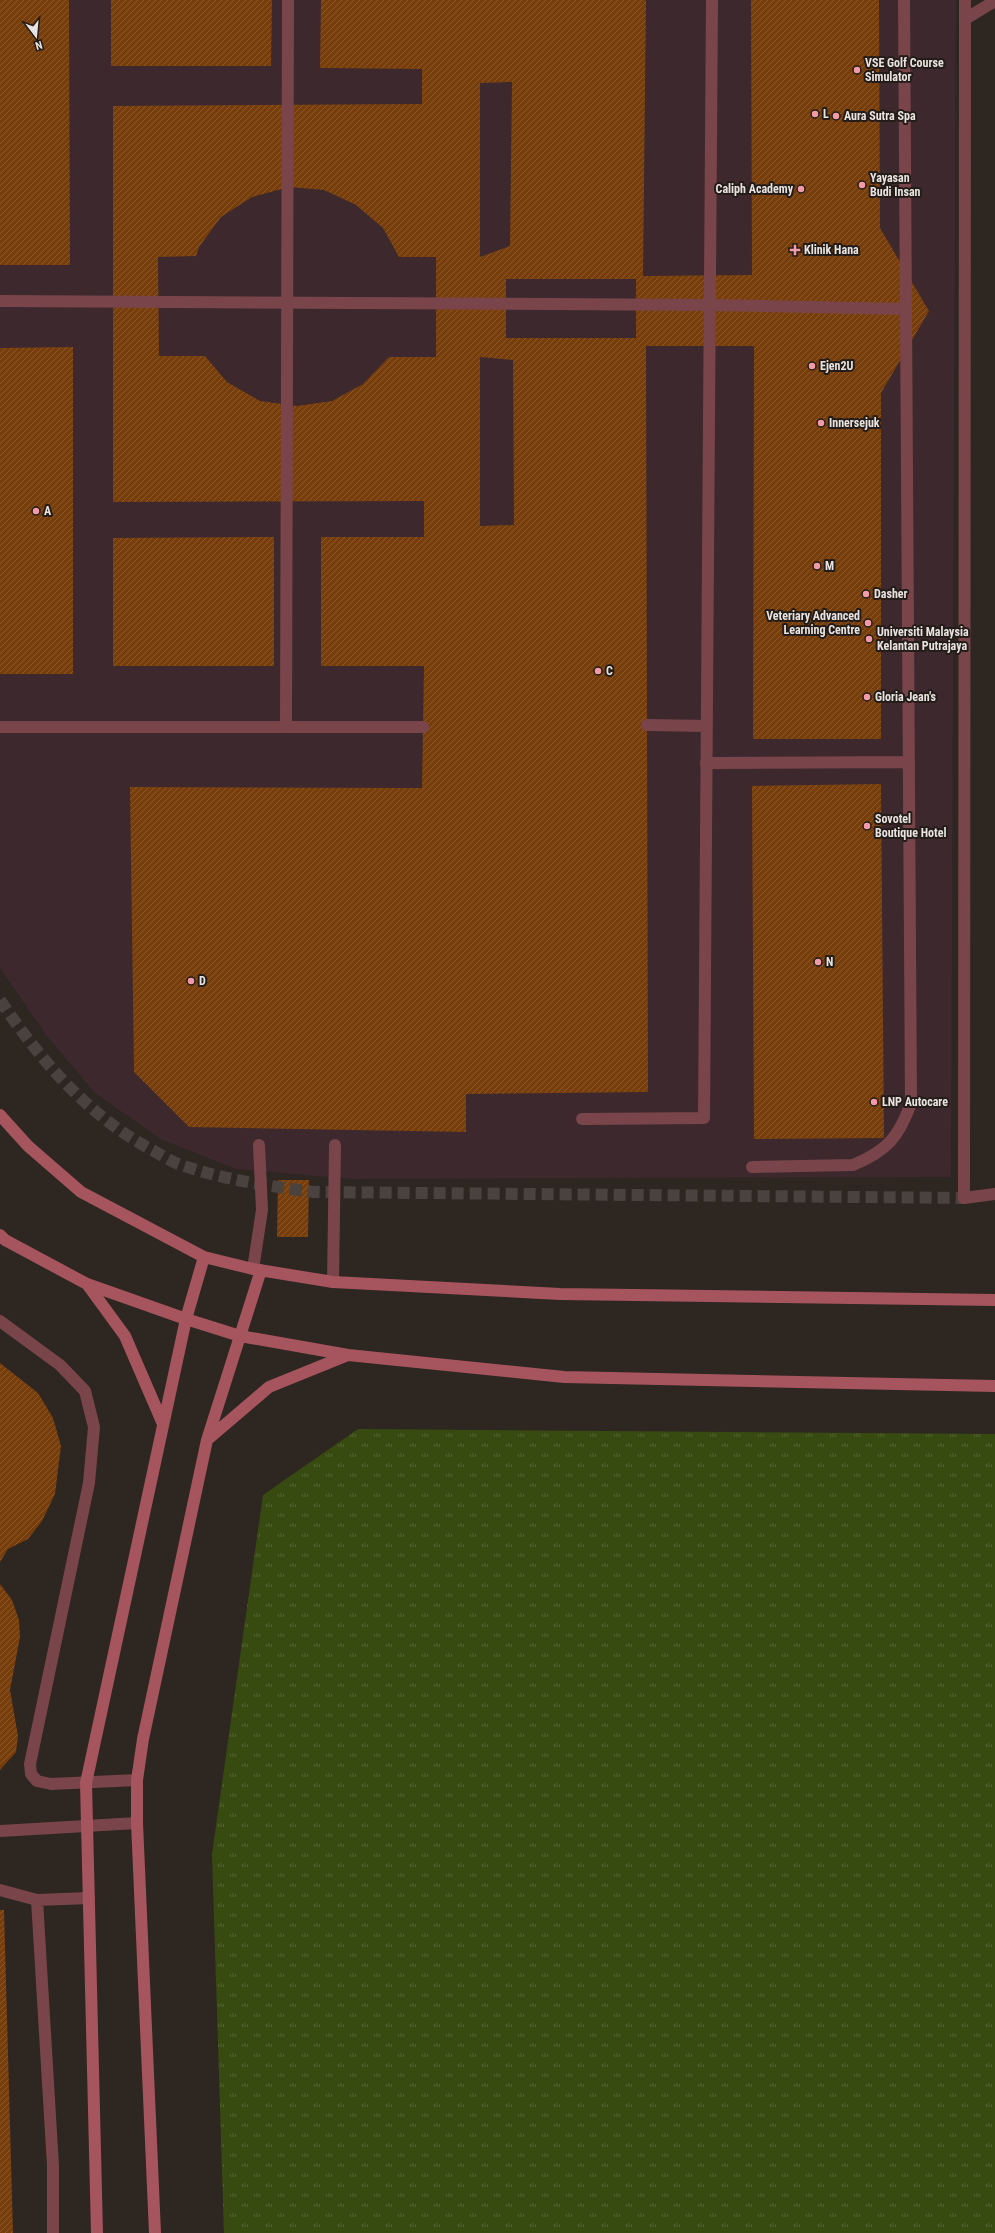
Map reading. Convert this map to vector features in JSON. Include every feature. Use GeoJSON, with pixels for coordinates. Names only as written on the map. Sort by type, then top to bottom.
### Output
{"type":"FeatureCollection","features":[{"type":"Feature","properties":{"kind":"street"},"geometry":{"type":"LineString","coordinates":[[286,726],[288,0]]}},
{"type":"Feature","properties":{"kind":"street"},"geometry":{"type":"LineString","coordinates":[[582,1119],[704,1118],[712,0]]}},
{"type":"Feature","properties":{"kind":"street"},"geometry":{"type":"LineString","coordinates":[[752,1167],[853,1165],[869,1158],[889,1145],[903,1126],[911,1103],[904,0]]}},
{"type":"Feature","properties":{"kind":"street"},"geometry":{"type":"LineString","coordinates":[[965,0],[964,1198],[995,1194]]}},
{"type":"Feature","properties":{"kind":"street"},"geometry":{"type":"LineString","coordinates":[[965,19],[995,1]]}},
{"type":"Feature","properties":{"kind":"street"},"geometry":{"type":"LineString","coordinates":[[0,302],[710,305],[906,309]]}},
{"type":"Feature","properties":{"kind":"street"},"geometry":{"type":"LineString","coordinates":[[647,725],[706,726]]}},
{"type":"Feature","properties":{"kind":"street"},"geometry":{"type":"LineString","coordinates":[[0,727],[423,727]]}},
{"type":"Feature","properties":{"kind":"street"},"geometry":{"type":"LineString","coordinates":[[706,763],[909,762]]}},
{"type":"Feature","properties":{"kind":"street"},"geometry":{"type":"LineString","coordinates":[[0,1115],[28,1146],[81,1192],[204,1257],[257,1269],[333,1282],[560,1294],[995,1300]]}},
{"type":"Feature","properties":{"kind":"street"},"geometry":{"type":"LineString","coordinates":[[156,2233],[137,1824],[137,1780],[143,1739],[207,1440],[240,1336],[257,1269],[262,1210],[260,1145]]}},
{"type":"Feature","properties":{"kind":"street"},"geometry":{"type":"LineString","coordinates":[[333,1282],[335,1145]]}},
{"type":"Feature","properties":{"kind":"street"},"geometry":{"type":"LineString","coordinates":[[0,1235],[5,1240],[88,1284],[186,1319],[240,1336],[348,1355],[564,1377],[995,1386]]}},
{"type":"Feature","properties":{"kind":"street"},"geometry":{"type":"LineString","coordinates":[[97,2233],[86,1783],[186,1319],[204,1257]]}},
{"type":"Feature","properties":{"kind":"street"},"geometry":{"type":"LineString","coordinates":[[88,1284],[125,1336],[163,1424]]}},
{"type":"Feature","properties":{"kind":"street"},"geometry":{"type":"LineString","coordinates":[[0,1321],[60,1365],[85,1391],[94,1427],[89,1483],[30,1764],[31,1774],[37,1781],[51,1784],[137,1780]]}},
{"type":"Feature","properties":{"kind":"street"},"geometry":{"type":"LineString","coordinates":[[207,1440],[269,1387],[348,1355]]}},
{"type":"Feature","properties":{"kind":"street"},"geometry":{"type":"LineString","coordinates":[[0,1831],[137,1824]]}},
{"type":"Feature","properties":{"kind":"street"},"geometry":{"type":"LineString","coordinates":[[0,1890],[37,1900],[89,1898]]}},
{"type":"Feature","properties":{"kind":"street"},"geometry":{"type":"LineString","coordinates":[[37,1900],[53,2166],[53,2233]]}},
{"type":"Feature","properties":{"kind":"shaded area"},"geometry":{"type":"Polygon","coordinates":[[[0,0],[956,0],[951,1177],[351,1179],[236,1169],[162,1140],[95,1093],[46,1035],[0,968],[0,0]]]}},
{"type":"Feature","properties":{"kind":"green space"},"geometry":{"type":"Polygon","coordinates":[[[358,1429],[995,1434],[995,2233],[224,2233],[212,1854],[263,1495],[358,1429]]]}},
{"type":"Feature","properties":{"kind":"building"},"geometry":{"type":"Polygon","coordinates":[[[0,0],[69,0],[70,265],[0,265],[0,0]]]}},
{"type":"Feature","properties":{"kind":"building"},"geometry":{"type":"Polygon","coordinates":[[[111,0],[272,0],[271,66],[111,66],[111,0]]]}},
{"type":"Feature","properties":{"kind":"building"},"geometry":{"type":"Polygon","coordinates":[[[321,0],[646,0],[643,276],[752,275],[751,0],[879,0],[880,228],[929,311],[881,393],[881,739],[753,739],[754,346],[646,346],[648,1092],[466,1094],[466,1132],[189,1127],[134,1072],[130,787],[422,788],[424,666],[321,666],[321,537],[424,537],[424,501],[113,502],[113,106],[422,104],[422,69],[320,68],[321,0]],[[512,82],[480,83],[480,257],[510,246],[512,82]],[[289,187],[252,197],[221,217],[199,247],[196,256],[158,257],[159,356],[205,356],[227,382],[260,401],[297,406],[332,401],[363,384],[389,357],[436,357],[436,257],[399,257],[383,228],[356,205],[324,190],[289,187]],[[506,279],[506,338],[636,338],[636,279],[506,279]],[[480,357],[480,526],[514,525],[513,360],[480,357]]]}},
{"type":"Feature","properties":{"kind":"building","name":"A"},"geometry":{"type":"Polygon","coordinates":[[[73,347],[73,674],[0,674],[0,348],[73,347]]]}},
{"type":"Feature","properties":{"kind":"building"},"geometry":{"type":"Polygon","coordinates":[[[274,537],[274,666],[113,666],[113,538],[274,537]]]}},
{"type":"Feature","properties":{"kind":"building","name":"N"},"geometry":{"type":"Polygon","coordinates":[[[881,784],[884,1138],[754,1139],[752,786],[881,784]]]}},
{"type":"Feature","properties":{"kind":"building"},"geometry":{"type":"Polygon","coordinates":[[[278,1180],[309,1180],[308,1237],[277,1237],[278,1180]]]}},
{"type":"Feature","properties":{"kind":"building"},"geometry":{"type":"Polygon","coordinates":[[[0,1363],[38,1393],[53,1418],[61,1446],[55,1494],[42,1521],[28,1539],[8,1549],[0,1562],[0,1363]]]}},
{"type":"Feature","properties":{"kind":"building"},"geometry":{"type":"Polygon","coordinates":[[[0,1584],[12,1600],[19,1620],[20,1637],[10,1690],[18,1736],[16,1752],[0,1770],[0,1584]]]}},
{"type":"Feature","properties":{"kind":"building"},"geometry":{"type":"Polygon","coordinates":[[[0,1910],[4,1910],[13,2233],[0,2233],[0,1910]]]}},
{"type":"Feature","properties":{"kind":"tunnel"},"geometry":{"type":"LineString","coordinates":[[0,1000],[15,1022],[49,1065],[87,1104],[108,1122],[130,1137],[174,1162],[230,1179],[314,1192],[964,1198]]}},
{"type":"Feature","properties":{"kind":"place","name":"VSE Golf Course Simulator"},"geometry":{"type":"Point","coordinates":[857,70]}},
{"type":"Feature","properties":{"kind":"place","name":"L"},"geometry":{"type":"Point","coordinates":[815,114]}},
{"type":"Feature","properties":{"kind":"place","name":"Aura Sutra Spa"},"geometry":{"type":"Point","coordinates":[836,116]}},
{"type":"Feature","properties":{"kind":"place","name":"Yayasan Budi Insan"},"geometry":{"type":"Point","coordinates":[862,185]}},
{"type":"Feature","properties":{"kind":"place","name":"Caliph Academy"},"geometry":{"type":"Point","coordinates":[801,189]}},
{"type":"Feature","properties":{"kind":"place","name":"Klinik Hana"},"geometry":{"type":"Point","coordinates":[795,250]}},
{"type":"Feature","properties":{"kind":"place","name":"Ejen2U"},"geometry":{"type":"Point","coordinates":[812,366]}},
{"type":"Feature","properties":{"kind":"place","name":"Innersejuk"},"geometry":{"type":"Point","coordinates":[821,423]}},
{"type":"Feature","properties":{"kind":"place","name":"A"},"geometry":{"type":"Point","coordinates":[36,511]}},
{"type":"Feature","properties":{"kind":"place","name":"M"},"geometry":{"type":"Point","coordinates":[817,566]}},
{"type":"Feature","properties":{"kind":"place","name":"Dasher"},"geometry":{"type":"Point","coordinates":[866,594]}},
{"type":"Feature","properties":{"kind":"place","name":"Veteriary Advanced Learning Centre"},"geometry":{"type":"Point","coordinates":[868,623]}},
{"type":"Feature","properties":{"kind":"place","name":"Universiti Malaysia Kelantan Putrajaya"},"geometry":{"type":"Point","coordinates":[869,639]}},
{"type":"Feature","properties":{"kind":"place","name":"C"},"geometry":{"type":"Point","coordinates":[598,671]}},
{"type":"Feature","properties":{"kind":"place","name":"Gloria Jean's"},"geometry":{"type":"Point","coordinates":[867,697]}},
{"type":"Feature","properties":{"kind":"place","name":"Sovotel Boutique Hotel"},"geometry":{"type":"Point","coordinates":[867,826]}},
{"type":"Feature","properties":{"kind":"place","name":"N"},"geometry":{"type":"Point","coordinates":[818,962]}},
{"type":"Feature","properties":{"kind":"place","name":"D"},"geometry":{"type":"Point","coordinates":[191,981]}},
{"type":"Feature","properties":{"kind":"place","name":"LNP Autocare"},"geometry":{"type":"Point","coordinates":[874,1102]}}]}
